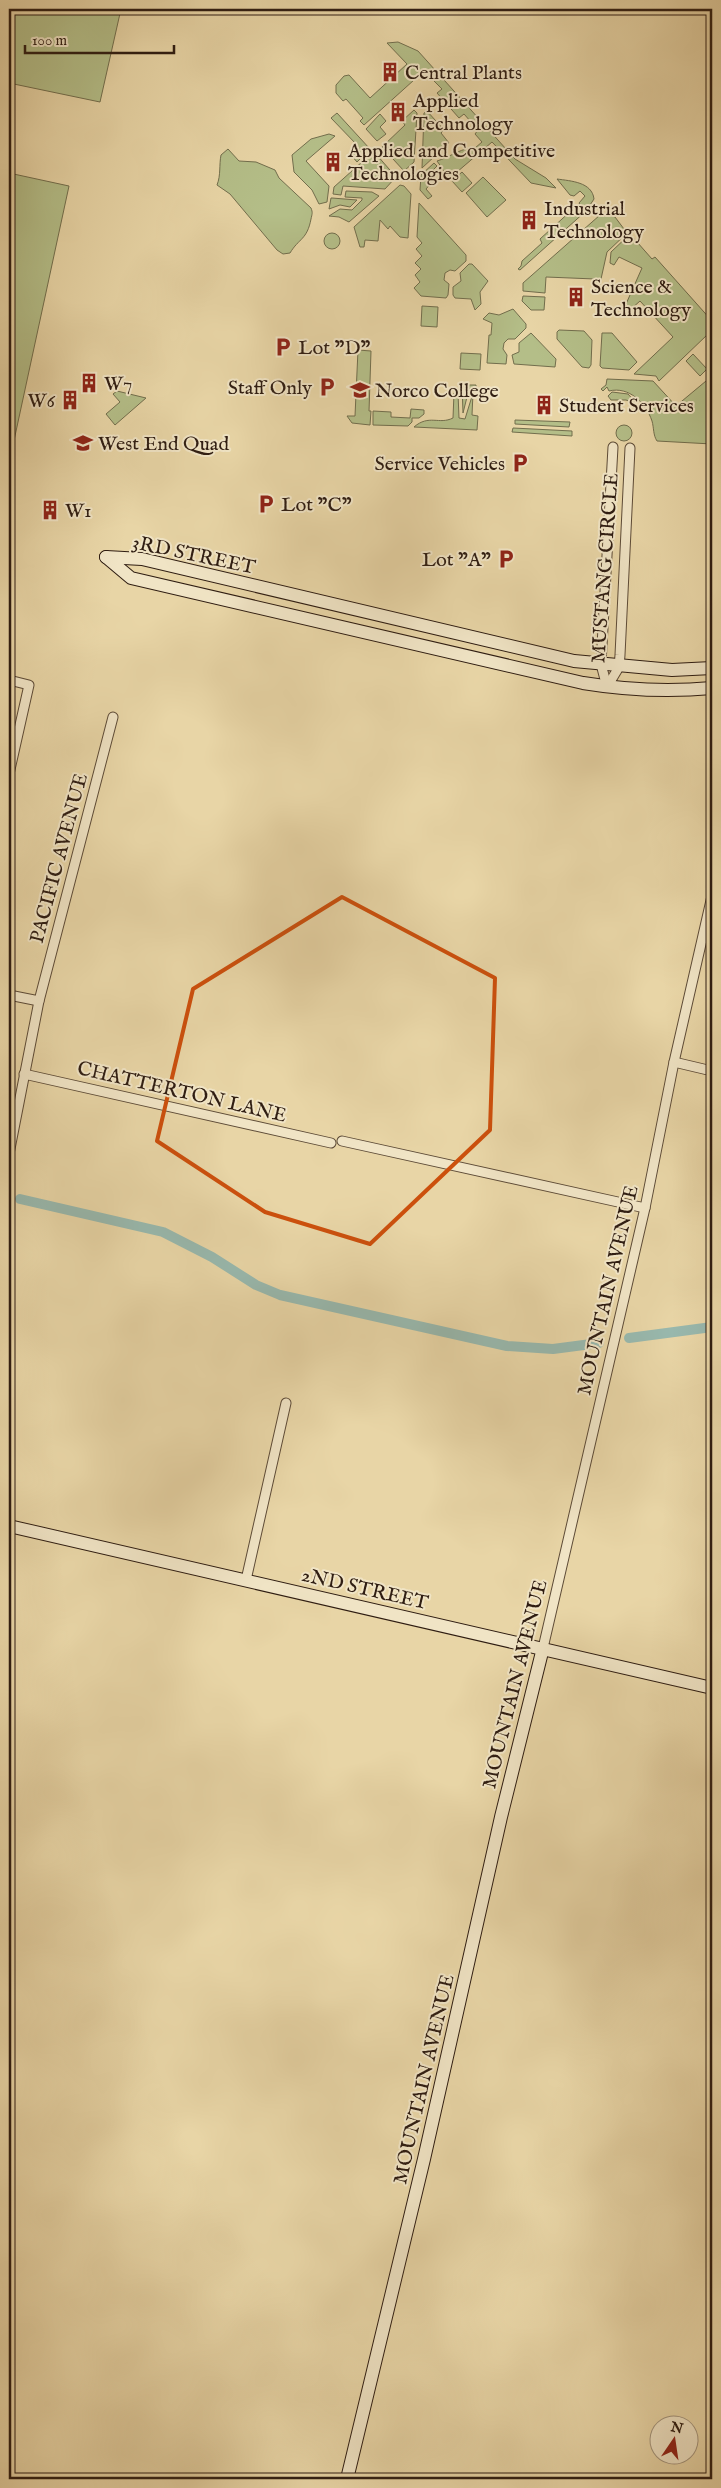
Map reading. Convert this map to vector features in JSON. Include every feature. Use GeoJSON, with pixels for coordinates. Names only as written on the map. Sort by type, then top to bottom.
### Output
{"type":"FeatureCollection","features":[{"type":"Feature","properties":{"kind":"street","name":"MUSTANG CIRCLE"},"geometry":{"type":"LineString","coordinates":[[607,687],[601,664],[613,447]]}},
{"type":"Feature","properties":{"kind":"street","name":"MUSTANG CIRCLE"},"geometry":{"type":"LineString","coordinates":[[607,687],[619,667],[630,448]]}},
{"type":"Feature","properties":{"kind":"street","name":"3RD STREET"},"geometry":{"type":"LineString","coordinates":[[712,668],[672,670],[619,667],[574,661],[142,559],[106,557],[132,578],[607,687],[676,691],[712,688]]}},
{"type":"Feature","properties":{"kind":"street"},"geometry":{"type":"LineString","coordinates":[[9,680],[29,685],[9,774]]}},
{"type":"Feature","properties":{"kind":"street","name":"PACIFIC AVENUE"},"geometry":{"type":"LineString","coordinates":[[9,1154],[39,1001],[113,717]]}},
{"type":"Feature","properties":{"kind":"street","name":"MOUNTAIN AVENUE"},"geometry":{"type":"LineString","coordinates":[[348,2479],[424,2159],[501,1817],[618,1329],[645,1208],[674,1062],[712,896]]}},
{"type":"Feature","properties":{"kind":"street"},"geometry":{"type":"LineString","coordinates":[[9,995],[39,1001]]}},
{"type":"Feature","properties":{"kind":"street"},"geometry":{"type":"LineString","coordinates":[[674,1062],[712,1071]]}},
{"type":"Feature","properties":{"kind":"street","name":"CHATTERTON LANE"},"geometry":{"type":"LineString","coordinates":[[24,1074],[331,1143]]}},
{"type":"Feature","properties":{"kind":"street"},"geometry":{"type":"LineString","coordinates":[[342,1141],[645,1208]]}},
{"type":"Feature","properties":{"kind":"street"},"geometry":{"type":"LineString","coordinates":[[246,1580],[286,1403]]}},
{"type":"Feature","properties":{"kind":"street","name":"2ND STREET"},"geometry":{"type":"LineString","coordinates":[[9,1526],[712,1688]]}},
{"type":"Feature","properties":{"kind":"highlighted area"},"geometry":{"type":"Polygon","coordinates":[[[342,897],[495,978],[490,1130],[370,1244],[265,1212],[157,1141],[193,989],[342,897]]]}},
{"type":"Feature","properties":{"kind":"green space"},"geometry":{"type":"Polygon","coordinates":[[[9,9],[121,9],[100,102],[9,83],[9,9]]]}},
{"type":"Feature","properties":{"kind":"green space"},"geometry":{"type":"Polygon","coordinates":[[[398,42],[418,51],[515,159],[546,178],[556,188],[531,183],[492,142],[450,178],[442,169],[434,176],[442,168],[437,161],[461,150],[475,148],[482,142],[475,134],[478,130],[464,114],[459,118],[437,93],[442,89],[424,71],[364,125],[360,121],[363,118],[346,99],[343,101],[336,93],[336,85],[344,76],[349,75],[370,98],[407,64],[387,43],[398,42]]]}},
{"type":"Feature","properties":{"kind":"green space"},"geometry":{"type":"Polygon","coordinates":[[[414,110],[417,113],[414,162],[404,171],[382,147],[405,125],[402,121],[414,110]]]}},
{"type":"Feature","properties":{"kind":"green space"},"geometry":{"type":"Polygon","coordinates":[[[427,111],[444,130],[441,133],[449,143],[422,168],[424,113],[427,111]]]}},
{"type":"Feature","properties":{"kind":"green space"},"geometry":{"type":"Polygon","coordinates":[[[337,113],[370,149],[357,162],[351,155],[354,153],[352,150],[357,145],[331,118],[337,113]]]}},
{"type":"Feature","properties":{"kind":"green space"},"geometry":{"type":"Polygon","coordinates":[[[380,114],[386,121],[380,127],[386,134],[377,141],[366,129],[380,114]]]}},
{"type":"Feature","properties":{"kind":"green space"},"geometry":{"type":"Polygon","coordinates":[[[329,134],[335,136],[306,161],[329,186],[327,202],[319,204],[312,190],[294,172],[292,155],[311,139],[329,134]]]}},
{"type":"Feature","properties":{"kind":"green space"},"geometry":{"type":"Polygon","coordinates":[[[228,149],[239,161],[256,162],[275,170],[279,178],[311,208],[312,215],[307,231],[290,253],[283,254],[277,250],[230,194],[217,185],[221,155],[228,149]]]}},
{"type":"Feature","properties":{"kind":"green space"},"geometry":{"type":"Polygon","coordinates":[[[372,153],[376,154],[396,177],[385,189],[343,186],[341,195],[333,194],[334,187],[372,153]]]}},
{"type":"Feature","properties":{"kind":"green space"},"geometry":{"type":"Polygon","coordinates":[[[434,163],[437,166],[428,175],[433,181],[426,189],[432,196],[428,199],[420,190],[421,175],[434,163]]]}},
{"type":"Feature","properties":{"kind":"green space"},"geometry":{"type":"Polygon","coordinates":[[[462,172],[472,183],[462,192],[452,181],[462,172]]]}},
{"type":"Feature","properties":{"kind":"green space"},"geometry":{"type":"Polygon","coordinates":[[[9,173],[69,186],[10,459],[9,459],[9,173]]]}},
{"type":"Feature","properties":{"kind":"green space"},"geometry":{"type":"Polygon","coordinates":[[[483,177],[506,200],[487,217],[466,193],[483,177]]]}},
{"type":"Feature","properties":{"kind":"green space"},"geometry":{"type":"Polygon","coordinates":[[[557,179],[580,183],[589,189],[594,199],[586,211],[520,270],[518,269],[522,261],[542,243],[540,239],[573,209],[576,213],[582,208],[579,203],[585,196],[580,191],[574,196],[570,195],[557,179]]]}},
{"type":"Feature","properties":{"kind":"green space"},"geometry":{"type":"Polygon","coordinates":[[[400,185],[404,186],[411,194],[408,238],[400,237],[390,226],[388,229],[380,220],[378,241],[365,240],[364,247],[360,247],[354,227],[400,185]]]}},
{"type":"Feature","properties":{"kind":"green space"},"geometry":{"type":"Polygon","coordinates":[[[346,191],[372,192],[379,196],[349,222],[339,217],[329,216],[340,209],[352,210],[362,200],[362,198],[345,197],[346,191]]]}},
{"type":"Feature","properties":{"kind":"green space"},"geometry":{"type":"Polygon","coordinates":[[[331,198],[357,200],[350,207],[340,205],[329,209],[331,198]]]}},
{"type":"Feature","properties":{"kind":"green space"},"geometry":{"type":"Polygon","coordinates":[[[419,203],[466,255],[466,261],[455,271],[450,270],[445,273],[444,280],[449,284],[446,298],[421,296],[414,288],[420,282],[415,275],[421,269],[415,263],[422,256],[416,249],[422,243],[417,237],[419,203]]]}},
{"type":"Feature","properties":{"kind":"green space"},"geometry":{"type":"Polygon","coordinates":[[[606,213],[615,217],[627,233],[607,252],[599,288],[595,291],[595,279],[546,277],[545,293],[523,291],[523,283],[600,215],[606,213]]]}},
{"type":"Feature","properties":{"kind":"green space"},"geometry":{"type":"Polygon","coordinates":[[[329,233],[335,233],[340,238],[338,247],[329,249],[324,244],[324,238],[329,233]]]}},
{"type":"Feature","properties":{"kind":"green space"},"geometry":{"type":"Polygon","coordinates":[[[630,234],[652,259],[655,257],[712,321],[712,340],[707,335],[659,381],[656,376],[634,374],[673,337],[640,301],[631,309],[626,304],[642,268],[619,257],[614,265],[610,263],[611,252],[630,234]]]}},
{"type":"Feature","properties":{"kind":"green space"},"geometry":{"type":"Polygon","coordinates":[[[469,264],[472,264],[488,281],[480,292],[481,304],[475,310],[471,299],[455,298],[453,295],[453,287],[461,281],[460,273],[469,264]]]}},
{"type":"Feature","properties":{"kind":"green space"},"geometry":{"type":"Polygon","coordinates":[[[523,296],[545,297],[544,310],[531,310],[522,301],[523,296]]]}},
{"type":"Feature","properties":{"kind":"green space"},"geometry":{"type":"Polygon","coordinates":[[[422,306],[438,307],[437,327],[421,326],[422,306]]]}},
{"type":"Feature","properties":{"kind":"green space"},"geometry":{"type":"Polygon","coordinates":[[[513,309],[526,324],[526,328],[515,339],[508,339],[504,343],[503,349],[507,355],[506,364],[487,363],[492,323],[483,319],[489,313],[499,315],[513,309]]]}},
{"type":"Feature","properties":{"kind":"green space"},"geometry":{"type":"Polygon","coordinates":[[[559,330],[584,331],[592,340],[591,365],[589,368],[582,367],[557,339],[557,332],[559,330]]]}},
{"type":"Feature","properties":{"kind":"green space"},"geometry":{"type":"Polygon","coordinates":[[[531,333],[556,359],[555,367],[514,364],[512,355],[519,352],[519,343],[531,333]]]}},
{"type":"Feature","properties":{"kind":"green space"},"geometry":{"type":"Polygon","coordinates":[[[602,333],[612,333],[637,362],[629,370],[602,368],[600,366],[602,333]]]}},
{"type":"Feature","properties":{"kind":"green space"},"geometry":{"type":"Polygon","coordinates":[[[358,350],[371,351],[370,425],[352,423],[347,416],[355,416],[358,350]]]}},
{"type":"Feature","properties":{"kind":"green space"},"geometry":{"type":"Polygon","coordinates":[[[461,353],[481,354],[480,370],[460,369],[461,353]]]}},
{"type":"Feature","properties":{"kind":"green space"},"geometry":{"type":"Polygon","coordinates":[[[693,354],[707,369],[700,376],[686,361],[693,354]]]}},
{"type":"Feature","properties":{"kind":"green space"},"geometry":{"type":"Polygon","coordinates":[[[712,376],[712,444],[657,441],[649,414],[636,397],[623,391],[609,391],[607,387],[603,391],[601,389],[606,385],[607,379],[653,381],[676,406],[712,376]]]}},
{"type":"Feature","properties":{"kind":"green space"},"geometry":{"type":"Polygon","coordinates":[[[462,385],[476,385],[476,389],[469,389],[463,413],[462,385]]]}},
{"type":"Feature","properties":{"kind":"green space"},"geometry":{"type":"Polygon","coordinates":[[[117,391],[146,398],[115,425],[106,414],[120,402],[113,394],[117,391]]]}},
{"type":"Feature","properties":{"kind":"green space"},"geometry":{"type":"Polygon","coordinates":[[[612,392],[628,394],[637,404],[626,400],[611,400],[608,396],[612,392]]]}},
{"type":"Feature","properties":{"kind":"green space"},"geometry":{"type":"Polygon","coordinates":[[[454,393],[458,393],[459,418],[465,419],[473,393],[472,415],[478,416],[477,430],[414,427],[424,421],[443,421],[453,418],[454,393]]]}},
{"type":"Feature","properties":{"kind":"green space"},"geometry":{"type":"Polygon","coordinates":[[[411,409],[424,410],[424,414],[419,418],[412,418],[412,422],[408,426],[373,425],[373,411],[391,412],[391,417],[410,418],[411,409]]]}},
{"type":"Feature","properties":{"kind":"green space"},"geometry":{"type":"Polygon","coordinates":[[[515,420],[570,422],[569,427],[515,424],[515,420]]]}},
{"type":"Feature","properties":{"kind":"green space"},"geometry":{"type":"Polygon","coordinates":[[[621,425],[627,425],[632,430],[630,439],[621,441],[616,436],[616,430],[621,425]]]}},
{"type":"Feature","properties":{"kind":"green space"},"geometry":{"type":"Polygon","coordinates":[[[513,428],[572,431],[572,436],[512,432],[513,428]]]}},
{"type":"Feature","properties":{"kind":"waterway"},"geometry":{"type":"LineString","coordinates":[[20,1199],[163,1232],[212,1257],[256,1285],[280,1295],[507,1346],[553,1349],[599,1343]]}},
{"type":"Feature","properties":{"kind":"waterway"},"geometry":{"type":"LineString","coordinates":[[629,1338],[712,1327]]}},
{"type":"Feature","properties":{"kind":"place","name":"Central Plants"},"geometry":{"type":"Point","coordinates":[390,72]}},
{"type":"Feature","properties":{"kind":"place","name":"Applied Technology"},"geometry":{"type":"Point","coordinates":[398,112]}},
{"type":"Feature","properties":{"kind":"place","name":"Applied and Competitive Technologies"},"geometry":{"type":"Point","coordinates":[333,162]}},
{"type":"Feature","properties":{"kind":"place","name":"Industrial Technology"},"geometry":{"type":"Point","coordinates":[529,220]}},
{"type":"Feature","properties":{"kind":"place","name":"Science & Technology"},"geometry":{"type":"Point","coordinates":[576,297]}},
{"type":"Feature","properties":{"kind":"place","name":"Lot \"D\""},"geometry":{"type":"Point","coordinates":[283,347]}},
{"type":"Feature","properties":{"kind":"place","name":"W7"},"geometry":{"type":"Point","coordinates":[89,383]}},
{"type":"Feature","properties":{"kind":"place","name":"Staff Only"},"geometry":{"type":"Point","coordinates":[327,387]}},
{"type":"Feature","properties":{"kind":"place","name":"Norco College"},"geometry":{"type":"Point","coordinates":[360,390]}},
{"type":"Feature","properties":{"kind":"place","name":"W6"},"geometry":{"type":"Point","coordinates":[70,400]}},
{"type":"Feature","properties":{"kind":"place","name":"Student Services"},"geometry":{"type":"Point","coordinates":[544,405]}},
{"type":"Feature","properties":{"kind":"place","name":"West End Quad"},"geometry":{"type":"Point","coordinates":[83,443]}},
{"type":"Feature","properties":{"kind":"place","name":"Service Vehicles"},"geometry":{"type":"Point","coordinates":[520,463]}},
{"type":"Feature","properties":{"kind":"place","name":"Lot \"C\""},"geometry":{"type":"Point","coordinates":[266,504]}},
{"type":"Feature","properties":{"kind":"place","name":"W1"},"geometry":{"type":"Point","coordinates":[50,510]}},
{"type":"Feature","properties":{"kind":"place","name":"Lot \"A\""},"geometry":{"type":"Point","coordinates":[506,559]}}]}
